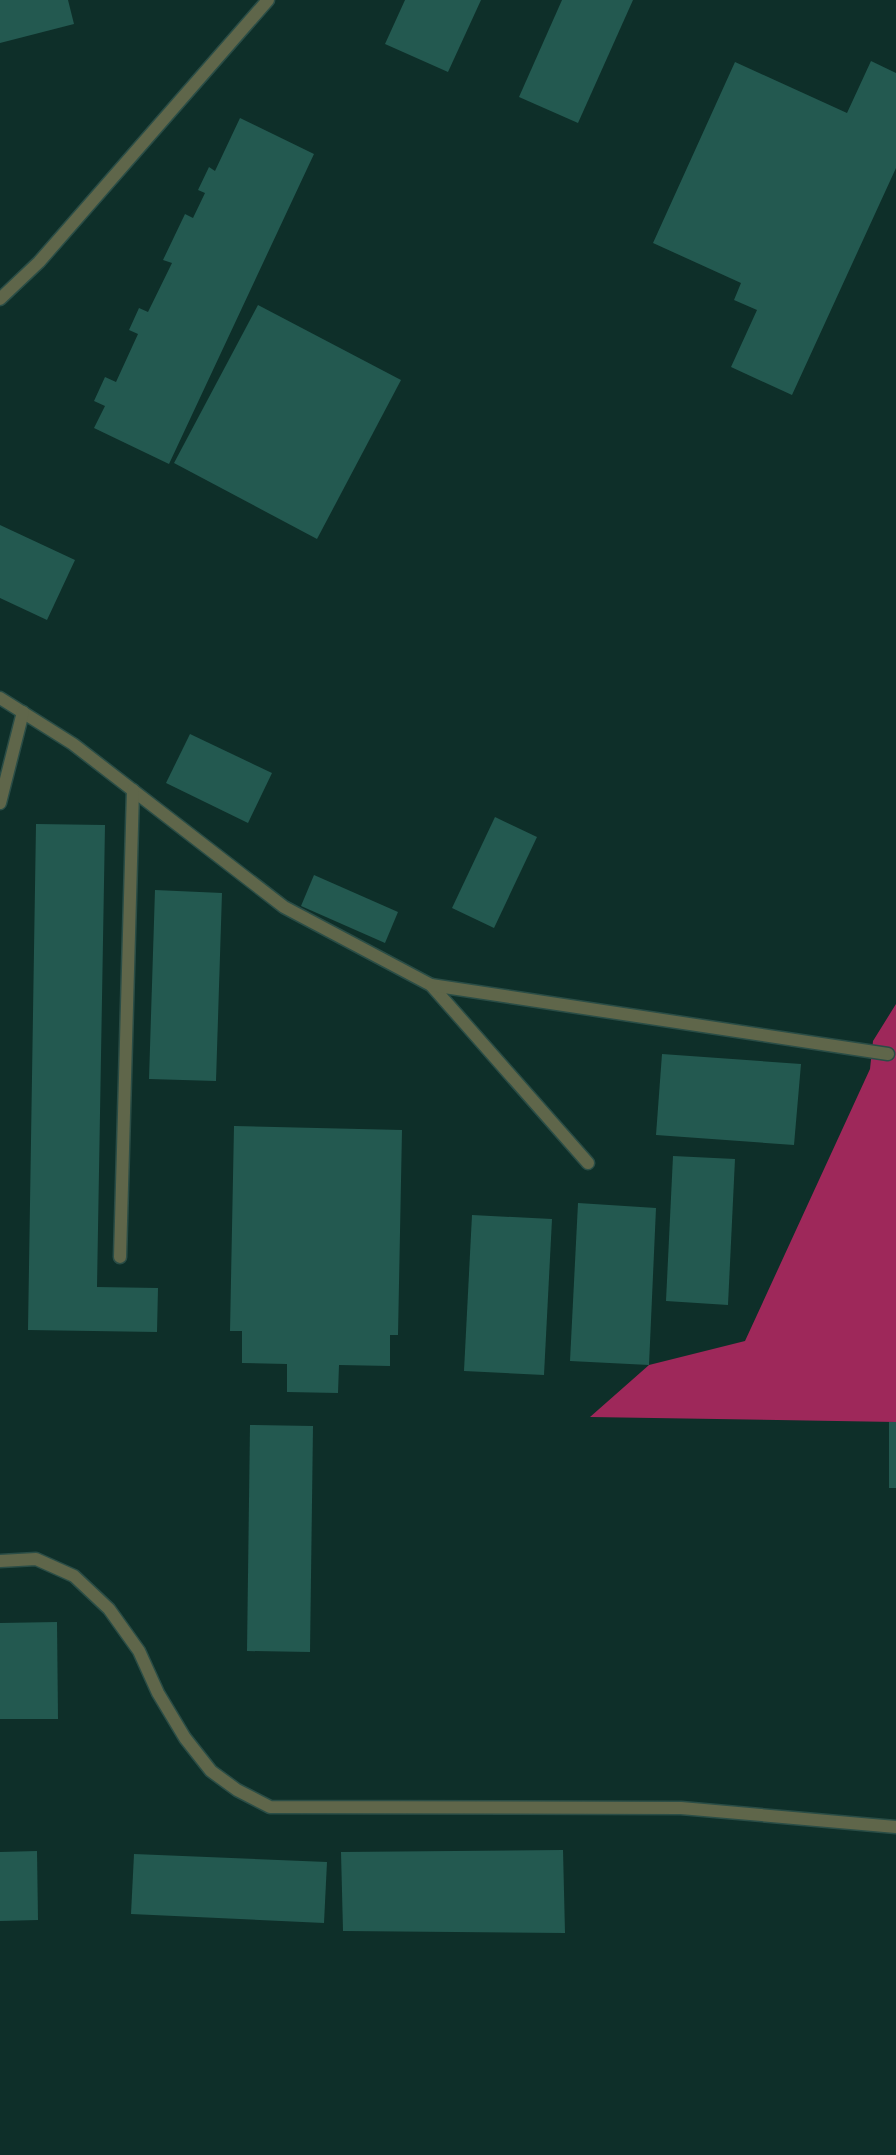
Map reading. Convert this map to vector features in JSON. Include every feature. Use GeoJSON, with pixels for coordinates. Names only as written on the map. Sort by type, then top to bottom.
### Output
{"type":"FeatureCollection","features":[{"type":"Feature","properties":{"kind":"lane"},"geometry":{"type":"LineString","coordinates":[[0,299],[39,262],[268,0]]}},
{"type":"Feature","properties":{"kind":"lane"},"geometry":{"type":"LineString","coordinates":[[0,698],[73,744],[284,907],[431,985],[888,1054]]}},
{"type":"Feature","properties":{"kind":"lane"},"geometry":{"type":"LineString","coordinates":[[0,803],[23,712]]}},
{"type":"Feature","properties":{"kind":"lane"},"geometry":{"type":"LineString","coordinates":[[120,1257],[133,790]]}},
{"type":"Feature","properties":{"kind":"lane"},"geometry":{"type":"LineString","coordinates":[[431,985],[588,1163]]}},
{"type":"Feature","properties":{"kind":"lane"},"geometry":{"type":"LineString","coordinates":[[0,1561],[36,1559],[74,1576],[109,1609],[139,1651],[158,1693],[180,1730],[211,1771],[236,1790],[270,1807],[682,1808],[896,1827]]}},
{"type":"Feature","properties":{"kind":"shaded area"},"geometry":{"type":"Polygon","coordinates":[[[896,1004],[896,1422],[590,1417],[649,1365],[745,1341],[870,1069],[873,1041],[896,1004]]]}},
{"type":"Feature","properties":{"kind":"building"},"geometry":{"type":"Polygon","coordinates":[[[0,0],[68,0],[74,24],[0,43],[0,0]]]}},
{"type":"Feature","properties":{"kind":"building"},"geometry":{"type":"Polygon","coordinates":[[[405,0],[481,0],[448,72],[385,44],[405,0]]]}},
{"type":"Feature","properties":{"kind":"building"},"geometry":{"type":"Polygon","coordinates":[[[562,0],[633,0],[578,123],[519,97],[562,0]]]}},
{"type":"Feature","properties":{"kind":"building"},"geometry":{"type":"Polygon","coordinates":[[[871,61],[896,73],[896,168],[792,395],[731,367],[757,310],[734,300],[741,283],[653,243],[735,62],[847,113],[871,61]]]}},
{"type":"Feature","properties":{"kind":"building"},"geometry":{"type":"Polygon","coordinates":[[[240,118],[314,154],[169,464],[94,428],[105,406],[94,401],[105,377],[116,382],[138,334],[129,330],[139,308],[148,312],[172,263],[163,260],[185,214],[193,218],[205,193],[198,190],[209,167],[215,171],[240,118]]]}},
{"type":"Feature","properties":{"kind":"building"},"geometry":{"type":"Polygon","coordinates":[[[258,305],[401,380],[317,539],[174,463],[258,305]]]}},
{"type":"Feature","properties":{"kind":"building"},"geometry":{"type":"Polygon","coordinates":[[[0,525],[75,560],[47,620],[0,598],[0,525]]]}},
{"type":"Feature","properties":{"kind":"building"},"geometry":{"type":"Polygon","coordinates":[[[190,734],[272,773],[248,823],[166,783],[190,734]]]}},
{"type":"Feature","properties":{"kind":"building"},"geometry":{"type":"Polygon","coordinates":[[[495,817],[537,837],[494,928],[452,908],[495,817]]]}},
{"type":"Feature","properties":{"kind":"building"},"geometry":{"type":"Polygon","coordinates":[[[36,824],[105,825],[97,1287],[158,1288],[157,1332],[28,1330],[36,824]]]}},
{"type":"Feature","properties":{"kind":"building"},"geometry":{"type":"Polygon","coordinates":[[[314,875],[398,912],[385,943],[301,906],[314,875]]]}},
{"type":"Feature","properties":{"kind":"building"},"geometry":{"type":"Polygon","coordinates":[[[155,890],[222,893],[216,1081],[149,1079],[155,890]]]}},
{"type":"Feature","properties":{"kind":"building"},"geometry":{"type":"Polygon","coordinates":[[[662,1054],[801,1064],[794,1145],[656,1135],[662,1054]]]}},
{"type":"Feature","properties":{"kind":"building"},"geometry":{"type":"Polygon","coordinates":[[[234,1126],[402,1130],[398,1335],[390,1335],[390,1366],[339,1365],[338,1393],[287,1392],[287,1364],[242,1363],[242,1331],[230,1331],[234,1126]]]}},
{"type":"Feature","properties":{"kind":"building"},"geometry":{"type":"Polygon","coordinates":[[[673,1156],[735,1159],[728,1305],[666,1301],[673,1156]]]}},
{"type":"Feature","properties":{"kind":"building"},"geometry":{"type":"Polygon","coordinates":[[[578,1203],[656,1208],[649,1365],[570,1361],[578,1203]]]}},
{"type":"Feature","properties":{"kind":"building"},"geometry":{"type":"Polygon","coordinates":[[[472,1215],[552,1219],[544,1375],[464,1371],[472,1215]]]}},
{"type":"Feature","properties":{"kind":"building"},"geometry":{"type":"Polygon","coordinates":[[[889,1422],[896,1422],[896,1488],[889,1488],[889,1422]]]}},
{"type":"Feature","properties":{"kind":"building"},"geometry":{"type":"Polygon","coordinates":[[[250,1425],[313,1426],[310,1652],[247,1651],[250,1425]]]}},
{"type":"Feature","properties":{"kind":"building"},"geometry":{"type":"Polygon","coordinates":[[[57,1622],[58,1719],[0,1719],[0,1623],[57,1622]]]}},
{"type":"Feature","properties":{"kind":"building"},"geometry":{"type":"Polygon","coordinates":[[[563,1850],[565,1933],[343,1931],[341,1852],[563,1850]]]}},
{"type":"Feature","properties":{"kind":"building"},"geometry":{"type":"Polygon","coordinates":[[[37,1851],[38,1920],[0,1921],[0,1852],[37,1851]]]}},
{"type":"Feature","properties":{"kind":"building"},"geometry":{"type":"Polygon","coordinates":[[[134,1854],[327,1862],[324,1923],[131,1914],[134,1854]]]}}]}
